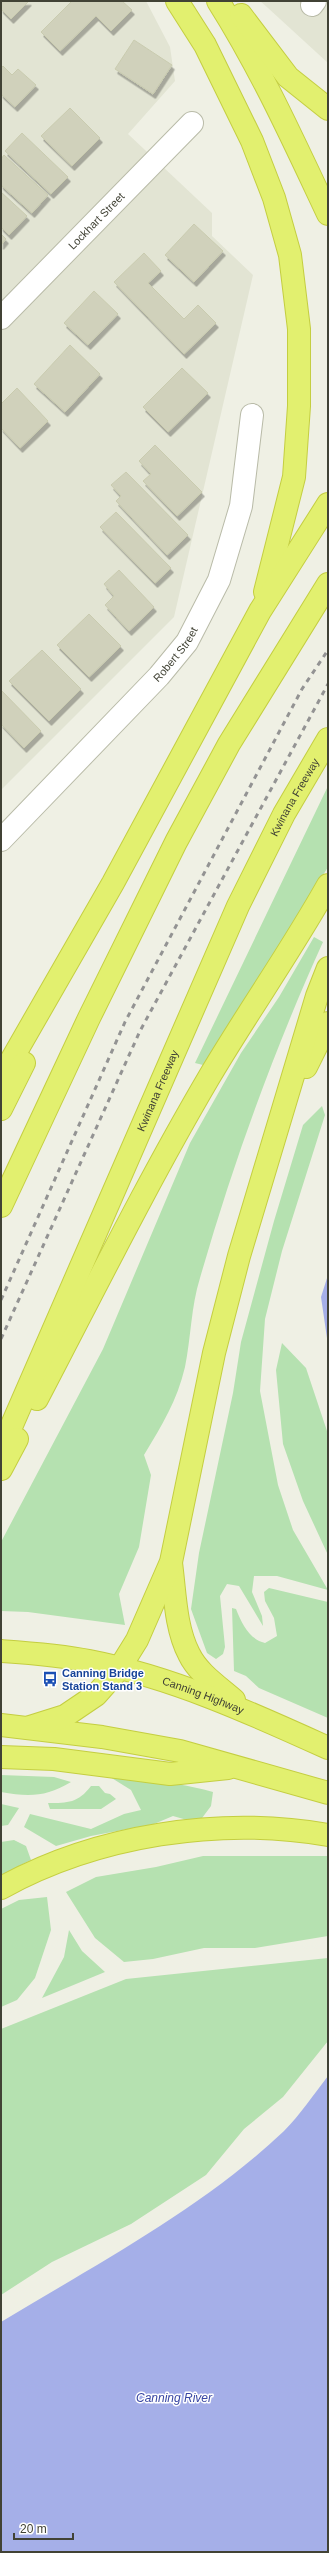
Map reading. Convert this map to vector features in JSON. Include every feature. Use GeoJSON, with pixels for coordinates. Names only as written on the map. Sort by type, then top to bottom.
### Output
{"type":"FeatureCollection","features":[{"type":"Feature","properties":{"kind":"highway"},"geometry":{"type":"LineString","coordinates":[[177,1],[205,45],[252,141],[274,198],[290,255],[299,329],[299,406],[294,477],[260,611]]}},
{"type":"Feature","properties":{"kind":"highway"},"geometry":{"type":"LineString","coordinates":[[218,1],[239,35],[279,110],[328,214]]}},
{"type":"Feature","properties":{"kind":"highway"},"geometry":{"type":"LineString","coordinates":[[230,1],[288,77],[328,109]]}},
{"type":"Feature","properties":{"kind":"highway"},"geometry":{"type":"LineString","coordinates":[[1,1078],[113,883],[260,611],[328,504]]}},
{"type":"Feature","properties":{"kind":"highway"},"geometry":{"type":"LineString","coordinates":[[1,1206],[89,1018],[176,842],[230,744],[328,584]]}},
{"type":"Feature","properties":{"kind":"highway","name":"Kwinana Freeway"},"geometry":{"type":"LineString","coordinates":[[1,1450],[238,906],[284,814],[328,739]]}},
{"type":"Feature","properties":{"kind":"highway"},"geometry":{"type":"LineString","coordinates":[[1,1109],[113,883]]}},
{"type":"Feature","properties":{"kind":"highway"},"geometry":{"type":"LineString","coordinates":[[1,1469],[169,1147],[209,1078],[288,954],[328,885]]}},
{"type":"Feature","properties":{"kind":"highway"},"geometry":{"type":"LineString","coordinates":[[30,1728],[65,1716],[96,1694],[119,1669],[137,1640],[171,1562],[214,1353],[239,1256],[317,996],[328,968]]}},
{"type":"Feature","properties":{"kind":"highway"},"geometry":{"type":"LineString","coordinates":[[278,1126],[328,1023]]}},
{"type":"Feature","properties":{"kind":"highway"},"geometry":{"type":"LineString","coordinates":[[171,1562],[178,1619],[188,1653],[199,1669],[245,1710]]}},
{"type":"Feature","properties":{"kind":"highway","name":"Canning Highway"},"geometry":{"type":"LineString","coordinates":[[1,1651],[89,1661],[173,1684],[245,1710],[328,1748]]}},
{"type":"Feature","properties":{"kind":"highway"},"geometry":{"type":"LineString","coordinates":[[1,1726],[30,1728],[180,1750],[243,1767],[328,1793]]}},
{"type":"Feature","properties":{"kind":"highway"},"geometry":{"type":"LineString","coordinates":[[1,1757],[54,1759],[170,1774],[243,1767]]}},
{"type":"Feature","properties":{"kind":"highway"},"geometry":{"type":"LineString","coordinates":[[1,1888],[38,1870],[70,1858],[115,1845],[181,1832],[239,1828],[299,1830],[328,1835]]}},
{"type":"Feature","properties":{"kind":"street","name":"Lockhart Street"},"geometry":{"type":"LineString","coordinates":[[1,318],[192,123]]}},
{"type":"Feature","properties":{"kind":"street","name":"Robert Street"},"geometry":{"type":"LineString","coordinates":[[1,840],[159,676],[187,642],[219,580],[241,506],[252,415]]}},
{"type":"Feature","properties":{"kind":"shaded area"},"geometry":{"type":"Polygon","coordinates":[[[1,1],[146,1],[170,47],[175,81],[128,134],[212,213],[212,236],[253,275],[174,617],[1,790],[1,1]]]}},
{"type":"Feature","properties":{"kind":"shaded area"},"geometry":{"type":"Polygon","coordinates":[[[260,1],[328,1],[328,63],[268,8],[260,1]]]}},
{"type":"Feature","properties":{"kind":"green space"},"geometry":{"type":"Polygon","coordinates":[[[328,786],[328,867],[207,1066],[195,1063],[328,786]]]}},
{"type":"Feature","properties":{"kind":"green space"},"geometry":{"type":"Polygon","coordinates":[[[314,937],[323,942],[271,1065],[240,1150],[213,1235],[197,1289],[182,1379],[168,1412],[144,1455],[151,1475],[139,1547],[119,1594],[125,1625],[28,1612],[1,1611],[1,1542],[103,1349],[190,1143],[241,1053],[279,997],[314,937]]]}},
{"type":"Feature","properties":{"kind":"green space"},"geometry":{"type":"Polygon","coordinates":[[[322,1106],[325,1115],[282,1251],[265,1319],[260,1391],[278,1485],[293,1530],[328,1590],[277,1576],[254,1576],[252,1592],[262,1616],[263,1626],[239,1586],[227,1584],[220,1596],[225,1647],[223,1654],[216,1659],[207,1653],[191,1609],[199,1553],[233,1393],[241,1342],[274,1221],[303,1125],[322,1106]]]}},
{"type":"Feature","properties":{"kind":"green space"},"geometry":{"type":"Polygon","coordinates":[[[282,1343],[306,1368],[328,1434],[328,1555],[303,1501],[283,1444],[276,1370],[282,1343]]]}},
{"type":"Feature","properties":{"kind":"green space"},"geometry":{"type":"Polygon","coordinates":[[[269,1588],[328,1602],[328,1718],[259,1688],[246,1676],[234,1671],[232,1608],[236,1609],[250,1634],[259,1641],[265,1643],[277,1636],[274,1618],[265,1601],[264,1592],[269,1588]]]}},
{"type":"Feature","properties":{"kind":"green space"},"geometry":{"type":"Polygon","coordinates":[[[102,1772],[172,1783],[213,1792],[211,1806],[202,1818],[187,1820],[173,1816],[154,1824],[91,1836],[56,1846],[24,1827],[30,1814],[91,1829],[124,1814],[141,1810],[131,1790],[102,1772]]]}},
{"type":"Feature","properties":{"kind":"green space"},"geometry":{"type":"Polygon","coordinates":[[[1,1775],[54,1777],[71,1782],[53,1791],[20,1795],[1,1792],[1,1775]]]}},
{"type":"Feature","properties":{"kind":"green space"},"geometry":{"type":"Polygon","coordinates":[[[91,1786],[99,1786],[105,1793],[110,1794],[116,1799],[101,1809],[50,1809],[48,1803],[72,1801],[82,1796],[91,1786]]]}},
{"type":"Feature","properties":{"kind":"green space"},"geometry":{"type":"Polygon","coordinates":[[[1,1804],[19,1808],[8,1825],[1,1826],[1,1804]]]}},
{"type":"Feature","properties":{"kind":"green space"},"geometry":{"type":"Polygon","coordinates":[[[14,1840],[26,1846],[31,1860],[1,1875],[1,1842],[14,1840]]]}},
{"type":"Feature","properties":{"kind":"green space"},"geometry":{"type":"Polygon","coordinates":[[[203,1856],[328,1856],[328,1936],[255,1948],[204,1948],[153,1959],[124,1962],[95,1938],[66,1892],[96,1877],[156,1867],[203,1856]]]}},
{"type":"Feature","properties":{"kind":"green space"},"geometry":{"type":"Polygon","coordinates":[[[47,1897],[51,1930],[35,1978],[17,2000],[1,2007],[1,1909],[19,1900],[47,1897]]]}},
{"type":"Feature","properties":{"kind":"green space"},"geometry":{"type":"Polygon","coordinates":[[[69,1930],[82,1951],[105,1972],[42,1998],[64,1957],[69,1930]]]}},
{"type":"Feature","properties":{"kind":"green space"},"geometry":{"type":"Polygon","coordinates":[[[328,1958],[328,2041],[283,2097],[244,2129],[206,2175],[131,2224],[52,2262],[1,2295],[1,2029],[126,1979],[328,1958]]]}},
{"type":"Feature","properties":{"kind":"water"},"geometry":{"type":"Polygon","coordinates":[[[328,1275],[328,1345],[321,1297],[328,1275]]]}},
{"type":"Feature","properties":{"kind":"water","name":"Canning River"},"geometry":{"type":"Polygon","coordinates":[[[328,2076],[328,2552],[1,2552],[1,2322],[148,2234],[219,2185],[253,2159],[290,2125],[328,2076]]]}},
{"type":"Feature","properties":{"kind":"building"},"geometry":{"type":"Polygon","coordinates":[[[1,1],[29,1],[11,19],[1,9],[1,1]]]}},
{"type":"Feature","properties":{"kind":"building"},"geometry":{"type":"Polygon","coordinates":[[[72,1],[122,1],[132,10],[111,31],[96,16],[60,51],[41,32],[72,1]]]}},
{"type":"Feature","properties":{"kind":"building"},"geometry":{"type":"Polygon","coordinates":[[[134,40],[172,65],[153,94],[115,69],[134,40]]]}},
{"type":"Feature","properties":{"kind":"building"},"geometry":{"type":"Polygon","coordinates":[[[3,66],[12,75],[18,69],[36,85],[15,107],[1,94],[1,68],[3,66]]]}},
{"type":"Feature","properties":{"kind":"building"},"geometry":{"type":"Polygon","coordinates":[[[70,108],[100,138],[72,166],[41,136],[70,108]]]}},
{"type":"Feature","properties":{"kind":"building"},"geometry":{"type":"Polygon","coordinates":[[[22,133],[68,177],[51,194],[5,151],[22,133]]]}},
{"type":"Feature","properties":{"kind":"building"},"geometry":{"type":"Polygon","coordinates":[[[4,155],[48,195],[32,213],[1,185],[1,159],[4,155]]]}},
{"type":"Feature","properties":{"kind":"building"},"geometry":{"type":"Polygon","coordinates":[[[1,192],[27,216],[9,235],[1,227],[1,192]]]}},
{"type":"Feature","properties":{"kind":"building"},"geometry":{"type":"Polygon","coordinates":[[[194,224],[223,251],[194,282],[165,255],[194,224]]]}},
{"type":"Feature","properties":{"kind":"building"},"geometry":{"type":"Polygon","coordinates":[[[1,234],[6,239],[1,245],[1,234]]]}},
{"type":"Feature","properties":{"kind":"building"},"geometry":{"type":"Polygon","coordinates":[[[144,253],[161,271],[148,283],[184,319],[198,305],[216,323],[184,354],[114,282],[144,253]]]}},
{"type":"Feature","properties":{"kind":"building"},"geometry":{"type":"Polygon","coordinates":[[[94,291],[118,314],[88,345],[64,323],[94,291]]]}},
{"type":"Feature","properties":{"kind":"building"},"geometry":{"type":"Polygon","coordinates":[[[70,345],[100,374],[65,412],[34,384],[70,345]]]}},
{"type":"Feature","properties":{"kind":"building"},"geometry":{"type":"Polygon","coordinates":[[[182,368],[208,393],[168,432],[143,407],[182,368]]]}},
{"type":"Feature","properties":{"kind":"building"},"geometry":{"type":"Polygon","coordinates":[[[17,388],[48,421],[20,448],[1,428],[1,404],[17,388]]]}},
{"type":"Feature","properties":{"kind":"building"},"geometry":{"type":"Polygon","coordinates":[[[155,445],[202,492],[177,516],[143,481],[151,474],[139,461],[155,445]]]}},
{"type":"Feature","properties":{"kind":"building"},"geometry":{"type":"Polygon","coordinates":[[[126,472],[188,535],[167,555],[116,501],[121,496],[111,485],[126,472]]]}},
{"type":"Feature","properties":{"kind":"building"},"geometry":{"type":"Polygon","coordinates":[[[116,512],[171,568],[155,583],[100,527],[116,512]]]}},
{"type":"Feature","properties":{"kind":"building"},"geometry":{"type":"Polygon","coordinates":[[[119,570],[154,607],[129,631],[105,605],[114,596],[104,584],[119,570]]]}},
{"type":"Feature","properties":{"kind":"building"},"geometry":{"type":"Polygon","coordinates":[[[89,614],[121,646],[89,677],[57,645],[89,614]]]}},
{"type":"Feature","properties":{"kind":"building"},"geometry":{"type":"Polygon","coordinates":[[[42,650],[81,689],[49,721],[9,681],[42,650]]]}},
{"type":"Feature","properties":{"kind":"building"},"geometry":{"type":"Polygon","coordinates":[[[1,690],[41,731],[24,748],[1,724],[1,690]]]}},
{"type":"Feature","properties":{"kind":"railway"},"geometry":{"type":"LineString","coordinates":[[1,1300],[125,1022],[302,689],[328,650]]}},
{"type":"Feature","properties":{"kind":"railway"},"geometry":{"type":"LineString","coordinates":[[1,1339],[140,1031],[328,684]]}},
{"type":"Feature","properties":{"kind":"place","name":"Canning Bridge Station Stand 3"},"geometry":{"type":"Point","coordinates":[50,1679]}}]}
